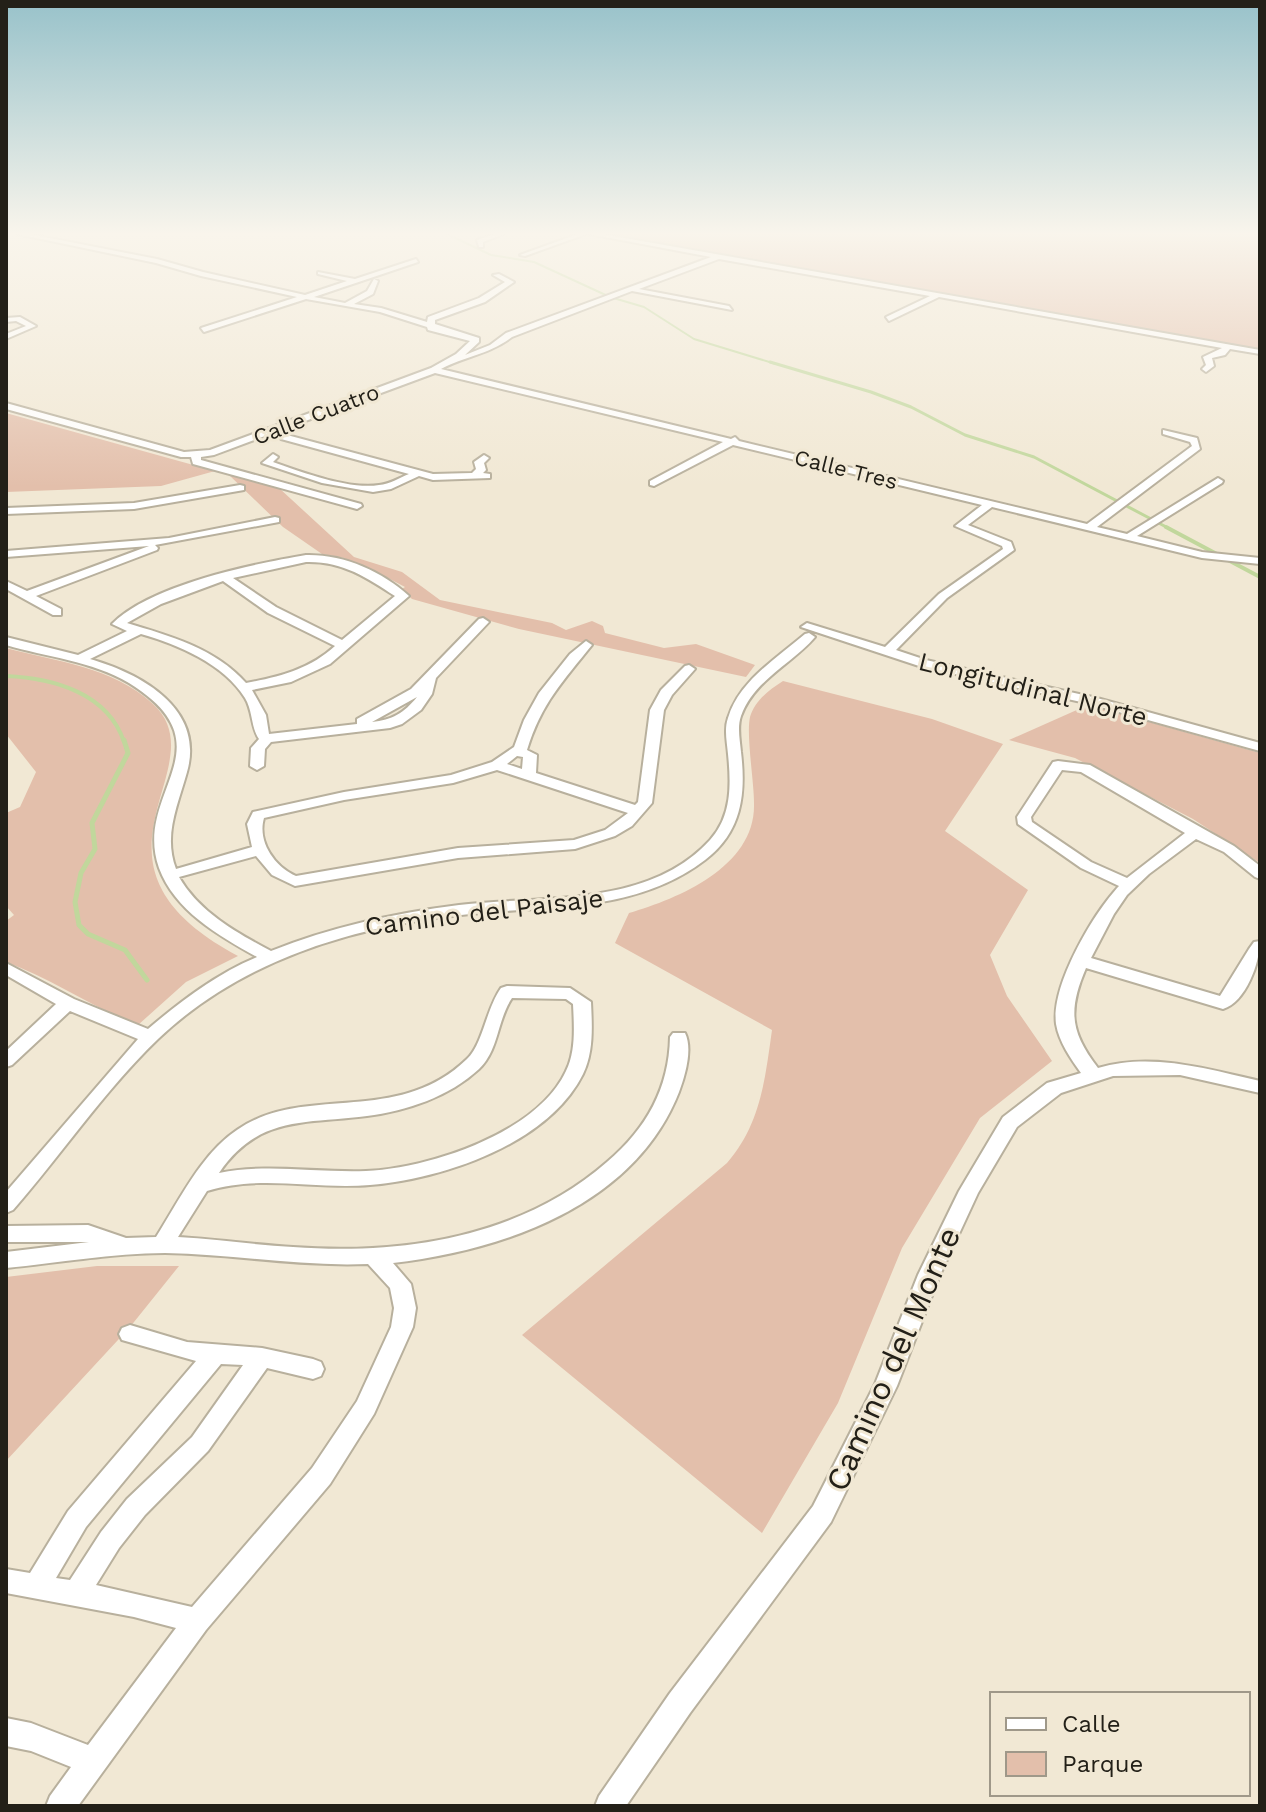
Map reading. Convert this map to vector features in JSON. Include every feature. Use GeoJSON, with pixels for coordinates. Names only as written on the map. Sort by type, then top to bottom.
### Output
{"type":"FeatureCollection","features":[{"type":"Feature","properties":{"kind":"street"},"geometry":{"type":"LineString","coordinates":[[6,320],[17,319],[32,326],[6,337]]}},
{"type":"Feature","properties":{"kind":"street"},"geometry":{"type":"LineString","coordinates":[[204,330],[239,319]]}},
{"type":"Feature","properties":{"kind":"street"},"geometry":{"type":"LineString","coordinates":[[405,319],[431,328],[432,319]]}},
{"type":"Feature","properties":{"kind":"street"},"geometry":{"type":"LineString","coordinates":[[452,375],[459,361],[493,347],[509,335],[553,319]]}},
{"type":"Feature","properties":{"kind":"street"},"geometry":{"type":"LineString","coordinates":[[1072,319],[1260,352]]}},
{"type":"Feature","properties":{"kind":"street","name":"Calle Cuatro"},"geometry":{"type":"LineString","coordinates":[[197,455],[274,430],[434,370],[459,356],[476,340],[431,328]]}},
{"type":"Feature","properties":{"kind":"street"},"geometry":{"type":"LineString","coordinates":[[1206,369],[1210,366],[1207,357],[1222,353],[1228,346]]}},
{"type":"Feature","properties":{"kind":"street","name":"Calle Tres"},"geometry":{"type":"LineString","coordinates":[[434,370],[1219,558],[1260,561]]}},
{"type":"Feature","properties":{"kind":"street"},"geometry":{"type":"LineString","coordinates":[[6,406],[184,455],[197,455]]}},
{"type":"Feature","properties":{"kind":"street"},"geometry":{"type":"LineString","coordinates":[[274,430],[284,437],[439,477],[482,475],[479,462],[484,458]]}},
{"type":"Feature","properties":{"kind":"street"},"geometry":{"type":"LineString","coordinates":[[1090,527],[1197,447],[1194,440],[1166,432]]}},
{"type":"Feature","properties":{"kind":"street"},"geometry":{"type":"LineString","coordinates":[[654,483],[735,440]]}},
{"type":"Feature","properties":{"kind":"street"},"geometry":{"type":"LineString","coordinates":[[197,455],[193,460],[196,462],[357,506]]}},
{"type":"Feature","properties":{"kind":"street"},"geometry":{"type":"LineString","coordinates":[[273,457],[267,463],[306,478],[372,489],[383,488],[418,473]]}},
{"type":"Feature","properties":{"kind":"street"},"geometry":{"type":"LineString","coordinates":[[1132,535],[1218,481]]}},
{"type":"Feature","properties":{"kind":"street"},"geometry":{"type":"LineString","coordinates":[[6,511],[134,506],[240,488]]}},
{"type":"Feature","properties":{"kind":"street"},"geometry":{"type":"LineString","coordinates":[[887,652],[943,596],[1009,550],[1007,544],[998,539],[960,526],[990,504]]}},
{"type":"Feature","properties":{"kind":"street"},"geometry":{"type":"LineString","coordinates":[[6,554],[169,541],[275,520]]}},
{"type":"Feature","properties":{"kind":"street"},"geometry":{"type":"LineString","coordinates":[[24,596],[101,570],[169,541]]}},
{"type":"Feature","properties":{"kind":"street"},"geometry":{"type":"LineString","coordinates":[[245,687],[308,671],[326,661],[403,596],[328,558],[223,576],[118,624],[200,655],[245,687],[262,719],[262,735],[267,738],[390,724],[404,718],[422,697],[430,679],[483,622]]}},
{"type":"Feature","properties":{"kind":"street"},"geometry":{"type":"LineString","coordinates":[[223,576],[272,610],[343,645]]}},
{"type":"Feature","properties":{"kind":"street"},"geometry":{"type":"LineString","coordinates":[[6,584],[57,612]]}},
{"type":"Feature","properties":{"kind":"street"},"geometry":{"type":"LineString","coordinates":[[84,660],[143,631]]}},
{"type":"Feature","properties":{"kind":"street","name":"Longitudinal Norte"},"geometry":{"type":"LineString","coordinates":[[808,632],[934,666],[1092,701],[1260,747]]}},
{"type":"Feature","properties":{"kind":"street","name":"Camino del Paisaje"},"geometry":{"type":"LineString","coordinates":[[6,1205],[150,1037],[211,988],[269,957],[367,926],[469,909],[603,898],[634,890],[676,873],[709,849],[734,813],[739,791],[733,726],[738,708],[752,688],[808,632]]}},
{"type":"Feature","properties":{"kind":"street"},"geometry":{"type":"LineString","coordinates":[[6,641],[84,660],[132,680],[156,696],[182,732],[186,759],[162,835],[171,875],[197,908],[269,957]]}},
{"type":"Feature","properties":{"kind":"street"},"geometry":{"type":"LineString","coordinates":[[520,750],[536,704],[563,668],[586,645]]}},
{"type":"Feature","properties":{"kind":"street"},"geometry":{"type":"LineString","coordinates":[[520,750],[512,752],[497,765],[453,779],[344,796],[258,815],[255,818],[259,850],[284,877],[295,881],[458,853],[575,844],[610,833],[645,803],[650,786],[657,710],[666,693],[689,669]]}},
{"type":"Feature","properties":{"kind":"street"},"geometry":{"type":"LineString","coordinates":[[257,766],[258,748],[267,738]]}},
{"type":"Feature","properties":{"kind":"street"},"geometry":{"type":"LineString","coordinates":[[520,750],[531,758],[529,776]]}},
{"type":"Feature","properties":{"kind":"street"},"geometry":{"type":"LineString","coordinates":[[497,765],[638,811]]}},
{"type":"Feature","properties":{"kind":"street"},"geometry":{"type":"LineString","coordinates":[[1128,884],[1086,865],[1025,824],[1024,817],[1058,765],[1085,768],[1229,849],[1260,874]]}},
{"type":"Feature","properties":{"kind":"street"},"geometry":{"type":"LineString","coordinates":[[1092,1074],[1068,1037],[1063,1011],[1068,987],[1106,912],[1128,884],[1195,832]]}},
{"type":"Feature","properties":{"kind":"street"},"geometry":{"type":"LineString","coordinates":[[171,875],[259,850]]}},
{"type":"Feature","properties":{"kind":"street"},"geometry":{"type":"LineString","coordinates":[[1082,961],[1223,1003],[1232,996],[1247,962],[1260,946]]}},
{"type":"Feature","properties":{"kind":"street"},"geometry":{"type":"LineString","coordinates":[[6,968],[68,1003],[150,1037]]}},
{"type":"Feature","properties":{"kind":"street"},"geometry":{"type":"LineString","coordinates":[[162,1245],[200,1186],[229,1146],[264,1123],[303,1112],[348,1111],[394,1104],[457,1077],[483,1055],[496,1005],[507,992],[570,994],[582,1002],[579,1060],[567,1086],[525,1124],[480,1150],[433,1166],[367,1179],[251,1174],[219,1179],[200,1186]]}},
{"type":"Feature","properties":{"kind":"street"},"geometry":{"type":"LineString","coordinates":[[6,1061],[68,1003]]}},
{"type":"Feature","properties":{"kind":"street"},"geometry":{"type":"LineString","coordinates":[[6,1260],[162,1245],[298,1256],[373,1256],[471,1242],[531,1221],[581,1194],[621,1162],[651,1127],[677,1072],[679,1037]]}},
{"type":"Feature","properties":{"kind":"street","name":"Camino del Monte"},"geometry":{"type":"LineString","coordinates":[[609,1806],[680,1703],[822,1514],[886,1386],[929,1275],[969,1191],[1010,1122],[1037,1098],[1092,1074],[1134,1068],[1180,1069],[1260,1087]]}},
{"type":"Feature","properties":{"kind":"street"},"geometry":{"type":"LineString","coordinates":[[6,1234],[88,1233],[130,1248]]}},
{"type":"Feature","properties":{"kind":"street"},"geometry":{"type":"LineString","coordinates":[[60,1806],[197,1621],[321,1476],[366,1407],[402,1327],[405,1308],[400,1284],[373,1256]]}},
{"type":"Feature","properties":{"kind":"street"},"geometry":{"type":"LineString","coordinates":[[130,1334],[187,1351],[262,1357],[313,1369]]}},
{"type":"Feature","properties":{"kind":"street"},"geometry":{"type":"LineString","coordinates":[[36,1587],[77,1519],[216,1354]]}},
{"type":"Feature","properties":{"kind":"street"},"geometry":{"type":"LineString","coordinates":[[76,1593],[110,1540],[136,1507],[200,1444],[262,1357]]}},
{"type":"Feature","properties":{"kind":"street"},"geometry":{"type":"LineString","coordinates":[[6,1581],[76,1593],[197,1621]]}},
{"type":"Feature","properties":{"kind":"street"},"geometry":{"type":"LineString","coordinates":[[6,1732],[31,1737],[94,1762]]}},
{"type":"Feature","properties":{"kind":"green space"},"geometry":{"type":"Polygon","coordinates":[[[1080,319],[1260,319],[1260,350],[1080,319]]]}},
{"type":"Feature","properties":{"kind":"green space"},"geometry":{"type":"Polygon","coordinates":[[[6,413],[215,471],[161,486],[6,492],[6,413]]]}},
{"type":"Feature","properties":{"kind":"green space"},"geometry":{"type":"Polygon","coordinates":[[[228,474],[279,488],[354,557],[402,572],[440,600],[552,623],[566,630],[592,621],[603,626],[605,633],[664,648],[696,644],[755,665],[746,677],[519,629],[412,599],[402,589],[405,587],[386,577],[379,578],[344,558],[322,554],[283,527],[228,474]]]}},
{"type":"Feature","properties":{"kind":"green space"},"geometry":{"type":"Polygon","coordinates":[[[6,648],[83,667],[120,681],[153,704],[169,729],[170,757],[155,818],[152,852],[160,886],[187,921],[238,956],[186,982],[138,1025],[6,962],[6,921],[14,915],[6,906],[6,813],[20,807],[36,772],[6,734],[6,648]]]}},
{"type":"Feature","properties":{"kind":"green space"},"geometry":{"type":"Polygon","coordinates":[[[783,681],[932,719],[1003,744],[945,831],[1028,890],[990,955],[1007,996],[1052,1061],[980,1118],[902,1248],[838,1403],[762,1533],[522,1335],[727,1163],[754,1117],[764,1083],[772,1030],[615,943],[629,913],[670,898],[711,876],[729,862],[742,845],[751,825],[754,803],[750,717],[759,701],[783,681]]]}},
{"type":"Feature","properties":{"kind":"green space"},"geometry":{"type":"Polygon","coordinates":[[[1088,705],[1260,753],[1260,863],[1193,819],[1075,758],[1009,740],[1088,705]]]}},
{"type":"Feature","properties":{"kind":"green space"},"geometry":{"type":"Polygon","coordinates":[[[97,1266],[179,1266],[130,1327],[6,1461],[6,1277],[97,1266]]]}},
{"type":"Feature","properties":{"kind":"waterway"},"geometry":{"type":"LineString","coordinates":[[662,319],[694,339],[776,364]]}},
{"type":"Feature","properties":{"kind":"waterway"},"geometry":{"type":"LineString","coordinates":[[770,362],[871,392],[911,407],[965,435],[1034,457],[1170,529]]}},
{"type":"Feature","properties":{"kind":"waterway"},"geometry":{"type":"LineString","coordinates":[[1166,527],[1260,577]]}},
{"type":"Feature","properties":{"kind":"waterway"},"geometry":{"type":"LineString","coordinates":[[6,676],[42,680],[77,691],[105,711],[124,742]]}},
{"type":"Feature","properties":{"kind":"waterway"},"geometry":{"type":"LineString","coordinates":[[124,740],[128,753],[92,823],[95,849],[81,873],[75,902],[79,925],[88,934],[125,950],[147,980]]}}]}
